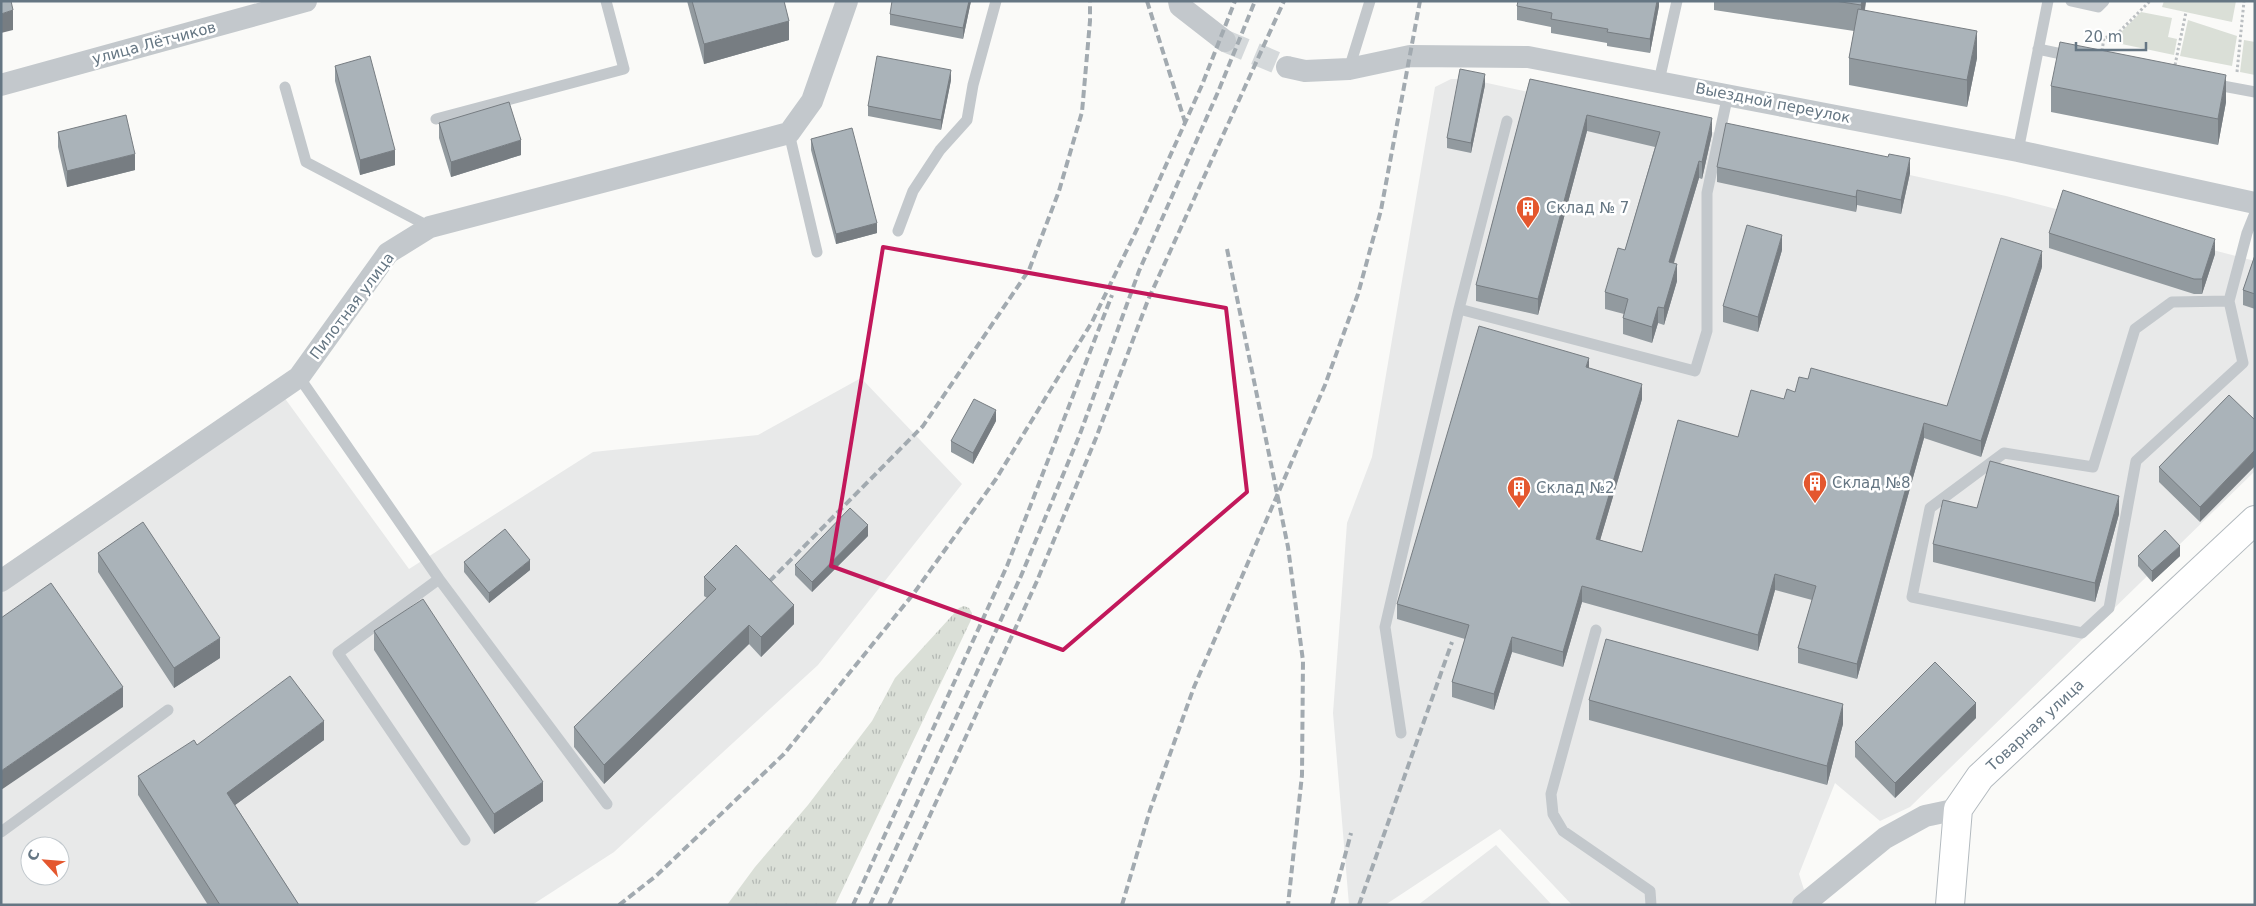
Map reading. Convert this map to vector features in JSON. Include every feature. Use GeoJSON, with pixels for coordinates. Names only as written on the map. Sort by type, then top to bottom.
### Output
{"type":"FeatureCollection","features":[{"type":"Feature","properties":{"kind":"main road","name":"Товарная улица"},"geometry":{"type":"LineString","coordinates":[[1958,809],[1980,777],[2255,520]]}},
{"type":"Feature","properties":{"kind":"main road"},"geometry":{"type":"LineString","coordinates":[[1950,905],[1958,809]]}},
{"type":"Feature","properties":{"kind":"street","name":"улица Лётчиков"},"geometry":{"type":"LineString","coordinates":[[1,85],[306,1]]}},
{"type":"Feature","properties":{"kind":"street"},"geometry":{"type":"LineString","coordinates":[[789,133],[812,101],[847,1]]}},
{"type":"Feature","properties":{"kind":"street"},"geometry":{"type":"LineString","coordinates":[[1179,1],[1180,6],[1225,41]]}},
{"type":"Feature","properties":{"kind":"street","name":"Выездной переулок"},"geometry":{"type":"LineString","coordinates":[[1287,67],[1305,71],[1349,69],[1410,56],[1528,56],[2018,151],[2255,203]]}},
{"type":"Feature","properties":{"kind":"street","name":"Пилотная улица"},"geometry":{"type":"LineString","coordinates":[[1,581],[299,376],[388,253],[430,227],[789,133]]}},
{"type":"Feature","properties":{"kind":"street"},"geometry":{"type":"LineString","coordinates":[[1803,905],[1885,838],[1925,816],[1958,809]]}},
{"type":"Feature","properties":{"kind":"lane"},"geometry":{"type":"LineString","coordinates":[[436,119],[624,70],[606,1]]}},
{"type":"Feature","properties":{"kind":"lane"},"geometry":{"type":"LineString","coordinates":[[898,232],[913,191],[940,150],[967,120],[973,86],[996,1]]}},
{"type":"Feature","properties":{"kind":"lane"},"geometry":{"type":"LineString","coordinates":[[1349,69],[1370,1]]}},
{"type":"Feature","properties":{"kind":"lane"},"geometry":{"type":"LineString","coordinates":[[1659,81],[1677,1]]}},
{"type":"Feature","properties":{"kind":"lane"},"geometry":{"type":"LineString","coordinates":[[2018,151],[2048,1]]}},
{"type":"Feature","properties":{"kind":"lane"},"geometry":{"type":"LineString","coordinates":[[2071,1],[2098,7],[2104,1]]}},
{"type":"Feature","properties":{"kind":"lane"},"geometry":{"type":"LineString","coordinates":[[2038,49],[2086,59]]}},
{"type":"Feature","properties":{"kind":"lane"},"geometry":{"type":"LineString","coordinates":[[2198,81],[2255,92]]}},
{"type":"Feature","properties":{"kind":"lane"},"geometry":{"type":"LineString","coordinates":[[285,87],[306,162],[430,227]]}},
{"type":"Feature","properties":{"kind":"lane"},"geometry":{"type":"LineString","coordinates":[[1459,309],[1695,371],[1708,331],[1707,193],[1728,94]]}},
{"type":"Feature","properties":{"kind":"lane"},"geometry":{"type":"LineString","coordinates":[[1401,733],[1385,627],[1459,309],[1507,121]]}},
{"type":"Feature","properties":{"kind":"lane"},"geometry":{"type":"LineString","coordinates":[[789,133],[817,252]]}},
{"type":"Feature","properties":{"kind":"lane"},"geometry":{"type":"LineString","coordinates":[[2229,301],[2172,302],[2135,329],[2093,467],[2004,453],[1930,508],[1912,597],[2082,633],[2109,608],[2136,461],[2243,363],[2229,301],[2247,233],[2255,212]]}},
{"type":"Feature","properties":{"kind":"lane"},"geometry":{"type":"LineString","coordinates":[[299,376],[439,579],[607,804]]}},
{"type":"Feature","properties":{"kind":"lane"},"geometry":{"type":"LineString","coordinates":[[439,579],[338,653],[465,840]]}},
{"type":"Feature","properties":{"kind":"lane"},"geometry":{"type":"LineString","coordinates":[[1596,630],[1551,794],[1553,814],[1563,831],[1650,891],[1651,905]]}},
{"type":"Feature","properties":{"kind":"lane"},"geometry":{"type":"LineString","coordinates":[[1,832],[168,710]]}},
{"type":"Feature","properties":{"kind":"path"},"geometry":{"type":"LineString","coordinates":[[2102,51],[2104,38],[2117,34],[2150,1]]}},
{"type":"Feature","properties":{"kind":"path"},"geometry":{"type":"LineString","coordinates":[[2236,78],[2244,1]]}},
{"type":"Feature","properties":{"kind":"path"},"geometry":{"type":"LineString","coordinates":[[2175,65],[2186,12]]}},
{"type":"Feature","properties":{"kind":"path"},"geometry":{"type":"LineString","coordinates":[[2093,49],[2111,53]]}},
{"type":"Feature","properties":{"kind":"path"},"geometry":{"type":"LineString","coordinates":[[2166,64],[2184,67]]}},
{"type":"Feature","properties":{"kind":"highlighted area"},"geometry":{"type":"Polygon","coordinates":[[[883,247],[1226,308],[1247,492],[1063,650],[831,566],[883,247]]]}},
{"type":"Feature","properties":{"kind":"shaded area"},"geometry":{"type":"Polygon","coordinates":[[[1451,79],[1469,79],[2006,196],[2255,261],[2255,471],[1910,807],[1880,821],[1835,783],[1799,874],[1806,896],[1795,905],[1572,905],[1500,829],[1385,905],[1349,905],[1333,713],[1347,523],[1372,457],[1435,87],[1451,79]]]}},
{"type":"Feature","properties":{"kind":"shaded area"},"geometry":{"type":"Polygon","coordinates":[[[861,378],[962,484],[818,665],[614,852],[532,905],[1,905],[1,568],[273,382],[409,569],[593,452],[758,435],[861,378]]]}},
{"type":"Feature","properties":{"kind":"shaded area"},"geometry":{"type":"Polygon","coordinates":[[[1496,845],[1552,905],[1418,905],[1496,845]]]}},
{"type":"Feature","properties":{"kind":"green space"},"geometry":{"type":"Polygon","coordinates":[[[2164,1],[2236,1],[2232,22],[2162,7],[2164,1]]]}},
{"type":"Feature","properties":{"kind":"green space"},"geometry":{"type":"Polygon","coordinates":[[[2141,12],[2172,18],[2168,37],[2177,39],[2174,55],[2117,43],[2119,34],[2141,12]]]}},
{"type":"Feature","properties":{"kind":"green space"},"geometry":{"type":"Polygon","coordinates":[[[2188,20],[2237,36],[2232,66],[2180,56],[2188,20]]]}},
{"type":"Feature","properties":{"kind":"green space"},"geometry":{"type":"Polygon","coordinates":[[[2244,40],[2255,42],[2255,75],[2240,72],[2244,40]]]}},
{"type":"Feature","properties":{"kind":"green space"},"geometry":{"type":"Polygon","coordinates":[[[964,606],[969,608],[972,613],[971,620],[835,905],[727,905],[755,867],[808,805],[872,721],[895,678],[959,608],[964,606]]]}},
{"type":"Feature","properties":{"kind":"building"},"geometry":{"type":"Polygon","coordinates":[[[1,1],[11,1],[13,10],[1,14],[1,1]]]}},
{"type":"Feature","properties":{"kind":"building"},"geometry":{"type":"Polygon","coordinates":[[[692,1],[784,1],[789,21],[704,44],[692,1]]]}},
{"type":"Feature","properties":{"kind":"building"},"geometry":{"type":"Polygon","coordinates":[[[892,1],[969,1],[963,28],[890,14],[892,1]]]}},
{"type":"Feature","properties":{"kind":"building"},"geometry":{"type":"Polygon","coordinates":[[[1518,1],[1657,1],[1650,39],[1607,32],[1608,29],[1551,19],[1552,13],[1517,6],[1518,1]]]}},
{"type":"Feature","properties":{"kind":"building"},"geometry":{"type":"Polygon","coordinates":[[[1835,1],[1862,1],[1861,5],[1835,1]]]}},
{"type":"Feature","properties":{"kind":"building"},"geometry":{"type":"Polygon","coordinates":[[[1858,9],[1977,31],[1967,80],[1849,58],[1858,9]]]}},
{"type":"Feature","properties":{"kind":"building"},"geometry":{"type":"Polygon","coordinates":[[[2060,42],[2226,75],[2218,119],[2051,86],[2060,42]]]}},
{"type":"Feature","properties":{"kind":"building"},"geometry":{"type":"Polygon","coordinates":[[[370,56],[395,150],[360,160],[335,66],[370,56]]]}},
{"type":"Feature","properties":{"kind":"building"},"geometry":{"type":"Polygon","coordinates":[[[877,56],[951,70],[941,120],[868,106],[877,56]]]}},
{"type":"Feature","properties":{"kind":"building"},"geometry":{"type":"Polygon","coordinates":[[[1460,69],[1485,74],[1471,143],[1447,138],[1460,69]]]}},
{"type":"Feature","properties":{"kind":"building"},"geometry":{"type":"Polygon","coordinates":[[[1530,79],[1712,118],[1702,162],[1699,161],[1669,262],[1677,264],[1664,308],[1658,307],[1652,327],[1623,318],[1628,299],[1605,292],[1618,248],[1625,250],[1660,132],[1587,115],[1538,299],[1476,285],[1530,79]]]}},
{"type":"Feature","properties":{"kind":"building"},"geometry":{"type":"Polygon","coordinates":[[[509,102],[521,140],[451,162],[439,123],[509,102]]]}},
{"type":"Feature","properties":{"kind":"building"},"geometry":{"type":"Polygon","coordinates":[[[126,115],[135,154],[67,171],[58,132],[126,115]]]}},
{"type":"Feature","properties":{"kind":"building"},"geometry":{"type":"Polygon","coordinates":[[[1726,123],[1888,157],[1889,154],[1910,158],[1901,200],[1857,190],[1856,197],[1717,167],[1726,123]]]}},
{"type":"Feature","properties":{"kind":"building"},"geometry":{"type":"Polygon","coordinates":[[[852,128],[877,223],[836,234],[811,139],[852,128]]]}},
{"type":"Feature","properties":{"kind":"building"},"geometry":{"type":"Polygon","coordinates":[[[2063,190],[2215,239],[2202,279],[2194,279],[2049,233],[2063,190]]]}},
{"type":"Feature","properties":{"kind":"building"},"geometry":{"type":"Polygon","coordinates":[[[1747,225],[1782,235],[1758,317],[1723,306],[1747,225]]]}},
{"type":"Feature","properties":{"kind":"building"},"geometry":{"type":"Polygon","coordinates":[[[2001,238],[2042,251],[1981,441],[1924,423],[1857,664],[1798,648],[1816,586],[1775,574],[1758,635],[1582,586],[1563,652],[1512,637],[1494,694],[1452,682],[1469,625],[1397,604],[1479,326],[1589,358],[1586,367],[1642,384],[1596,539],[1642,552],[1678,420],[1738,437],[1751,390],[1784,399],[1787,389],[1795,392],[1799,377],[1808,379],[1811,368],[1947,406],[2001,238]]]}},
{"type":"Feature","properties":{"kind":"building"},"geometry":{"type":"Polygon","coordinates":[[[2255,255],[2255,294],[2243,290],[2255,255]]]}},
{"type":"Feature","properties":{"kind":"building"},"geometry":{"type":"Polygon","coordinates":[[[2229,395],[2255,420],[2255,450],[2200,507],[2159,467],[2229,395]]]}},
{"type":"Feature","properties":{"kind":"building"},"geometry":{"type":"Polygon","coordinates":[[[974,399],[996,410],[973,453],[951,441],[974,399]]]}},
{"type":"Feature","properties":{"kind":"building"},"geometry":{"type":"Polygon","coordinates":[[[1990,461],[2119,496],[2095,583],[1933,544],[1943,500],[1977,508],[1990,461]]]}},
{"type":"Feature","properties":{"kind":"building"},"geometry":{"type":"Polygon","coordinates":[[[850,508],[868,525],[812,582],[795,565],[850,508]]]}},
{"type":"Feature","properties":{"kind":"building"},"geometry":{"type":"Polygon","coordinates":[[[143,522],[220,638],[174,668],[98,553],[143,522]]]}},
{"type":"Feature","properties":{"kind":"building"},"geometry":{"type":"Polygon","coordinates":[[[505,529],[530,560],[489,593],[464,562],[505,529]]]}},
{"type":"Feature","properties":{"kind":"building"},"geometry":{"type":"Polygon","coordinates":[[[2165,530],[2180,546],[2152,571],[2138,556],[2165,530]]]}},
{"type":"Feature","properties":{"kind":"building"},"geometry":{"type":"Polygon","coordinates":[[[736,545],[794,605],[761,637],[749,625],[604,765],[574,727],[716,589],[704,577],[736,545]]]}},
{"type":"Feature","properties":{"kind":"building"},"geometry":{"type":"Polygon","coordinates":[[[51,583],[123,687],[1,771],[1,618],[51,583]]]}},
{"type":"Feature","properties":{"kind":"building"},"geometry":{"type":"Polygon","coordinates":[[[423,599],[543,782],[494,814],[374,631],[423,599]]]}},
{"type":"Feature","properties":{"kind":"building"},"geometry":{"type":"Polygon","coordinates":[[[1606,639],[1843,704],[1827,766],[1589,700],[1606,639]]]}},
{"type":"Feature","properties":{"kind":"building"},"geometry":{"type":"Polygon","coordinates":[[[1935,662],[1976,703],[1895,783],[1855,742],[1935,662]]]}},
{"type":"Feature","properties":{"kind":"building"},"geometry":{"type":"Polygon","coordinates":[[[290,676],[324,721],[227,793],[299,905],[220,905],[138,776],[194,740],[197,745],[290,676]]]}},
{"type":"Feature","properties":{"kind":"tunnel"},"geometry":{"type":"LineString","coordinates":[[1225,41],[1287,67]]}},
{"type":"Feature","properties":{"kind":"railway"},"geometry":{"type":"LineString","coordinates":[[761,590],[923,426],[1029,270],[1059,191],[1082,112],[1090,1]]}},
{"type":"Feature","properties":{"kind":"railway"},"geometry":{"type":"LineString","coordinates":[[1147,1],[1185,122]]}},
{"type":"Feature","properties":{"kind":"railway"},"geometry":{"type":"LineString","coordinates":[[619,905],[656,876],[784,754],[914,593],[996,479],[1092,322],[1139,225],[1202,85],[1235,1]]}},
{"type":"Feature","properties":{"kind":"railway"},"geometry":{"type":"LineString","coordinates":[[870,905],[1021,576],[1080,434],[1139,271],[1218,92],[1255,1]]}},
{"type":"Feature","properties":{"kind":"railway"},"geometry":{"type":"LineString","coordinates":[[889,905],[1037,581],[1096,438],[1148,300],[1284,1]]}},
{"type":"Feature","properties":{"kind":"railway"},"geometry":{"type":"LineString","coordinates":[[1122,905],[1150,810],[1194,687],[1325,385],[1358,294],[1381,210],[1420,1]]}},
{"type":"Feature","properties":{"kind":"railway"},"geometry":{"type":"LineString","coordinates":[[1227,249],[1288,547],[1303,661],[1302,775],[1288,905]]}},
{"type":"Feature","properties":{"kind":"railway"},"geometry":{"type":"LineString","coordinates":[[853,905],[1007,566],[1112,295]]}},
{"type":"Feature","properties":{"kind":"railway"},"geometry":{"type":"LineString","coordinates":[[1359,905],[1452,642]]}},
{"type":"Feature","properties":{"kind":"railway"},"geometry":{"type":"LineString","coordinates":[[1332,905],[1351,833]]}},
{"type":"Feature","properties":{"kind":"place","name":"Склад № 7"},"geometry":{"type":"Point","coordinates":[1528,229]}},
{"type":"Feature","properties":{"kind":"place","name":"Склад №8"},"geometry":{"type":"Point","coordinates":[1815,504]}},
{"type":"Feature","properties":{"kind":"place","name":"Склад №2"},"geometry":{"type":"Point","coordinates":[1519,509]}}]}
